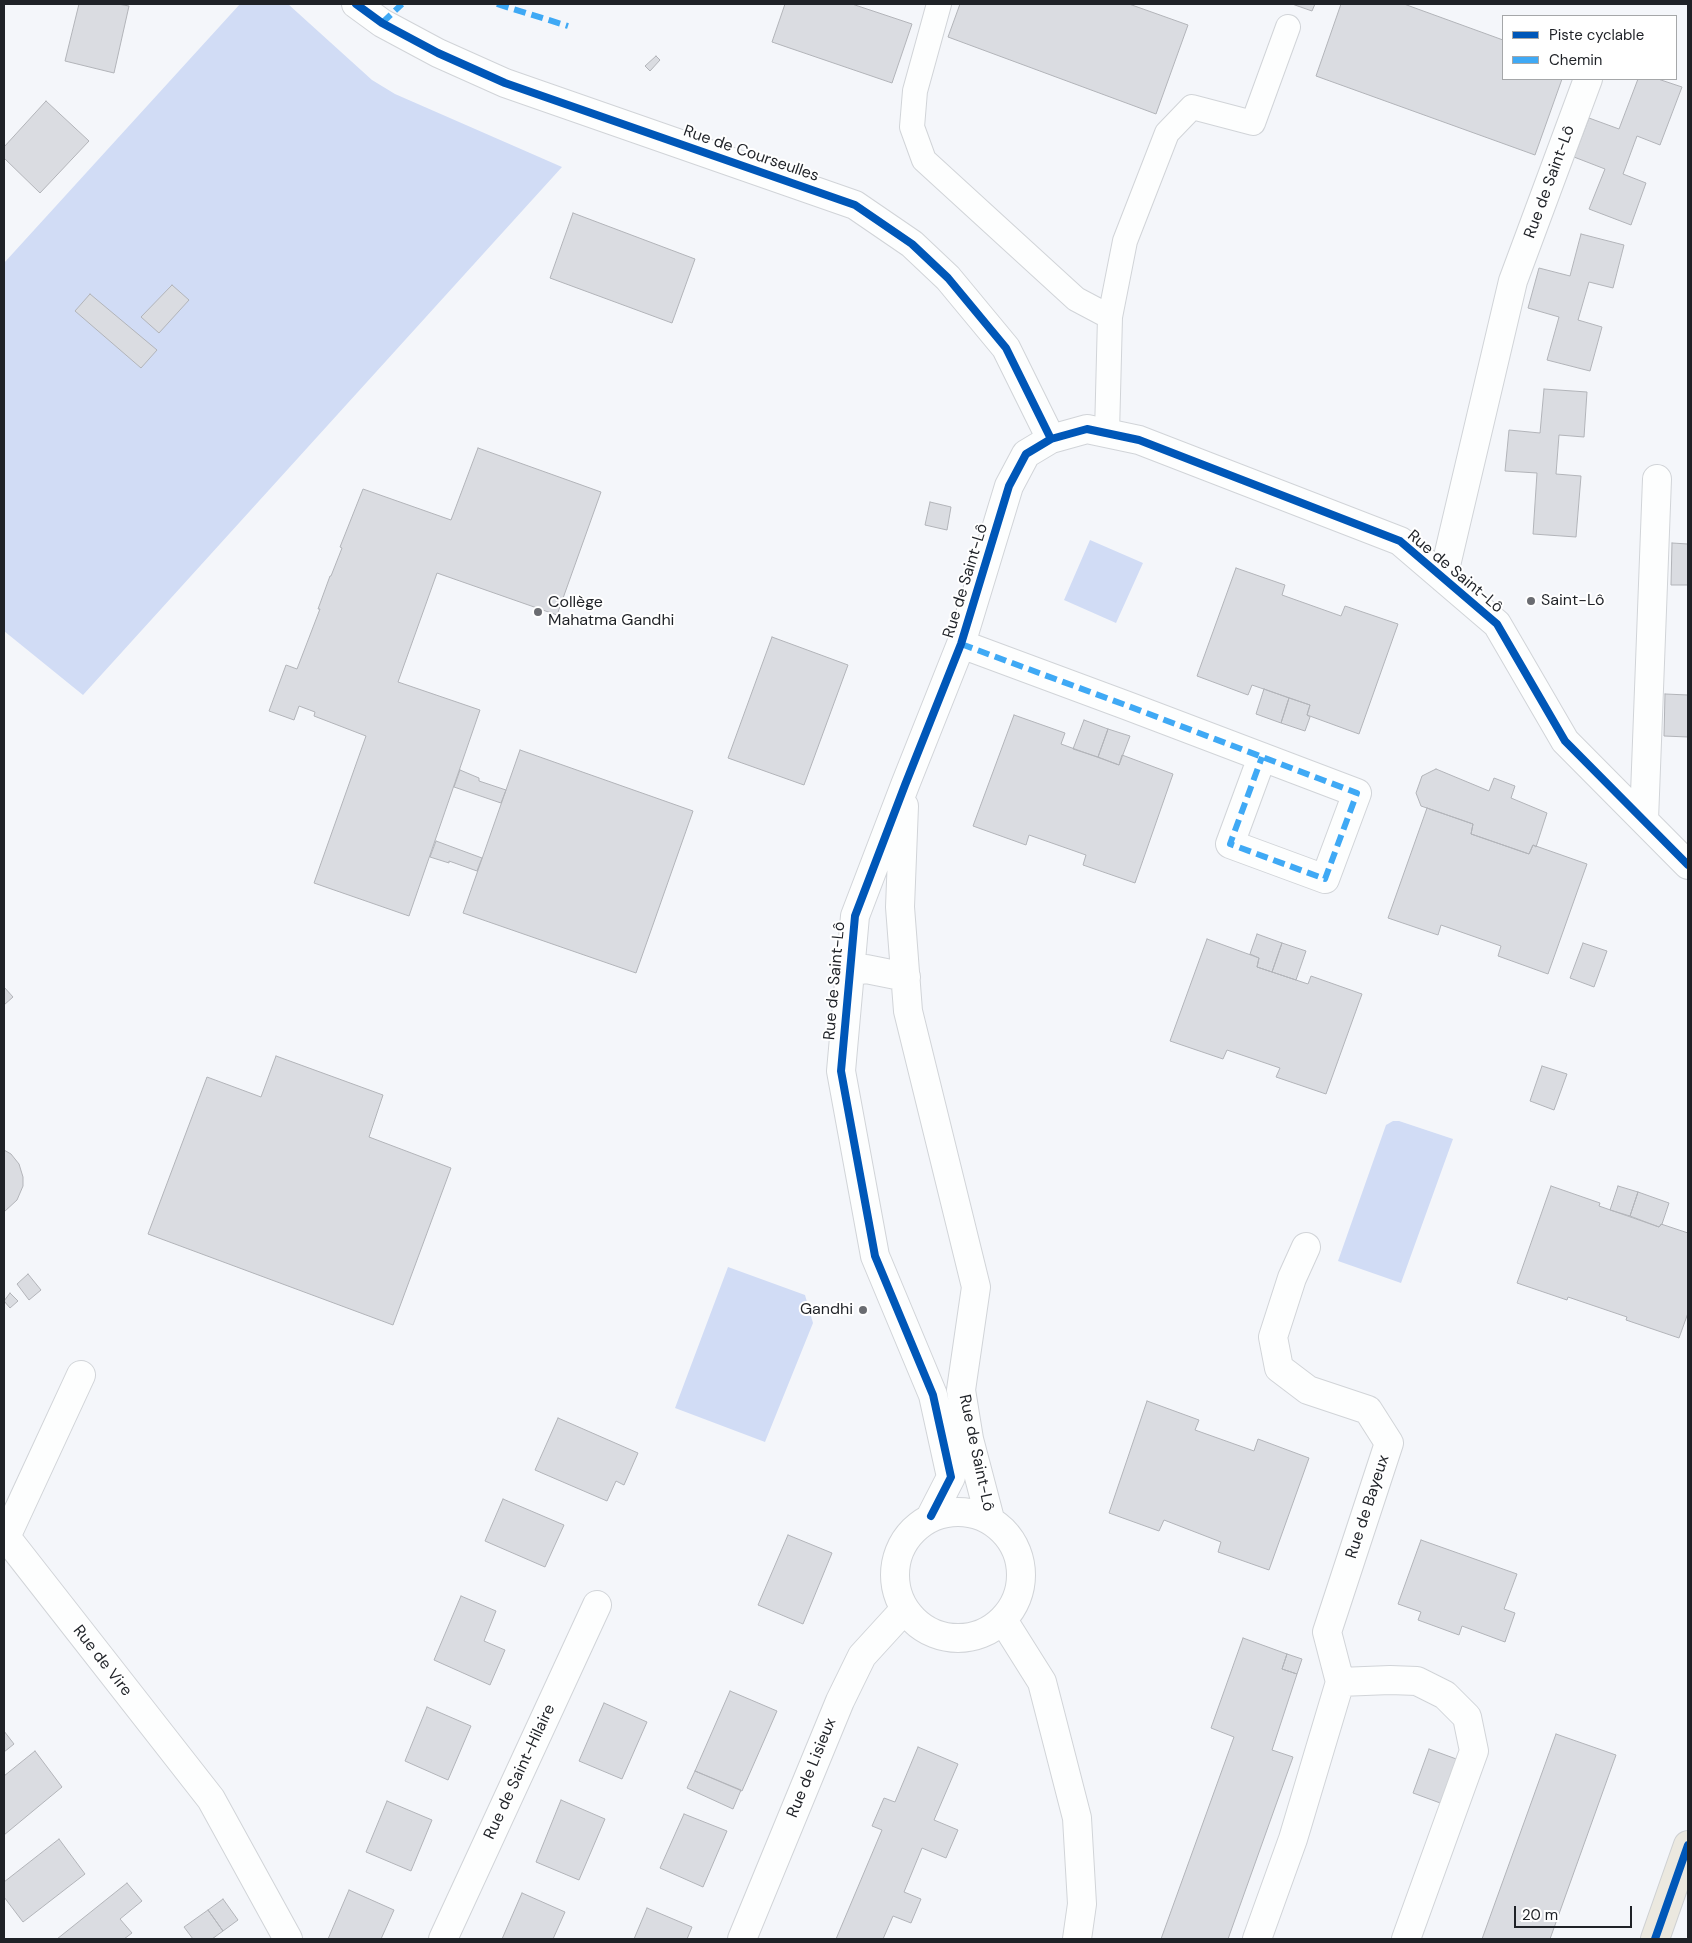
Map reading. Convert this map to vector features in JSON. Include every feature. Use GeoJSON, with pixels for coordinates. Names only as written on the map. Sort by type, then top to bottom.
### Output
{"type":"FeatureCollection","features":[{"type":"Feature","properties":{"kind":"main road"},"geometry":{"type":"LineString","coordinates":[[1655,1939],[1688,1845]]}},
{"type":"Feature","properties":{"kind":"street","name":"Rue de Courseulles"},"geometry":{"type":"LineString","coordinates":[[356,4],[382,23],[438,53],[505,83],[855,205],[912,244],[948,278],[1006,348],[1051,439]]}},
{"type":"Feature","properties":{"kind":"street","name":"Rue de Saint-Lô"},"geometry":{"type":"LineString","coordinates":[[1443,578],[1513,281],[1588,80]]}},
{"type":"Feature","properties":{"kind":"street","name":"Rue de Saint-Lô"},"geometry":{"type":"LineString","coordinates":[[931,1516],[951,1477],[933,1395],[876,1256],[840,1071],[855,916],[961,644],[1009,486],[1026,454],[1051,439],[1087,429],[1139,440],[1400,541],[1497,624],[1565,741],[1688,864]]}},
{"type":"Feature","properties":{"kind":"street"},"geometry":{"type":"LineString","coordinates":[[1644,820],[1657,479]]}},
{"type":"Feature","properties":{"kind":"street"},"geometry":{"type":"LineString","coordinates":[[961,644],[1262,757],[1357,793],[1325,879],[1230,844],[1262,757]]}},
{"type":"Feature","properties":{"kind":"street","name":"Rue de Saint-Lô"},"geometry":{"type":"LineString","coordinates":[[905,785],[900,907],[908,1011],[976,1287],[961,1390],[969,1439],[990,1520]]}},
{"type":"Feature","properties":{"kind":"street","name":"Rue de Saint-Lô"},"geometry":{"type":"LineString","coordinates":[[850,972],[866,969],[906,977]]}},
{"type":"Feature","properties":{"kind":"street","name":"Rue de Bayeux"},"geometry":{"type":"LineString","coordinates":[[1306,1247],[1292,1278],[1273,1337],[1279,1368],[1308,1390],[1368,1410],[1389,1443],[1327,1632],[1340,1682]]}},
{"type":"Feature","properties":{"kind":"street","name":"Rue de Vire"},"geometry":{"type":"LineString","coordinates":[[81,1375],[6,1536],[211,1799],[288,1939]]}},
{"type":"Feature","properties":{"kind":"street"},"geometry":{"type":"LineString","coordinates":[[951,1511],[971,1512],[990,1520],[1005,1532],[1016,1548],[1020,1567],[1020,1586],[1014,1604],[1002,1620],[984,1633],[962,1639],[940,1636],[920,1626],[904,1610],[894,1584],[896,1557],[909,1532],[931,1516],[951,1511]]}},
{"type":"Feature","properties":{"kind":"street","name":"Rue de Saint-Hilaire"},"geometry":{"type":"LineString","coordinates":[[443,1939],[597,1605]]}},
{"type":"Feature","properties":{"kind":"street","name":"Rue de Lisieux"},"geometry":{"type":"LineString","coordinates":[[742,1939],[840,1701],[862,1656],[904,1610]]}},
{"type":"Feature","properties":{"kind":"street"},"geometry":{"type":"LineString","coordinates":[[1002,1620],[1042,1682],[1077,1818],[1082,1904],[1077,1939]]}},
{"type":"Feature","properties":{"kind":"street"},"geometry":{"type":"LineString","coordinates":[[1257,1939],[1293,1839],[1340,1682],[1390,1680],[1417,1681],[1445,1696],[1467,1717],[1474,1751],[1406,1939]]}},
{"type":"Feature","properties":{"kind":"lane"},"geometry":{"type":"LineString","coordinates":[[939,4],[915,91],[912,127],[924,160],[1076,299],[1110,317]]}},
{"type":"Feature","properties":{"kind":"lane"},"geometry":{"type":"LineString","coordinates":[[1107,434],[1110,317],[1125,241],[1167,133],[1192,107],[1253,123],[1288,27]]}},
{"type":"Feature","properties":{"kind":"shaded area"},"geometry":{"type":"Polygon","coordinates":[[[240,4],[288,4],[372,80],[395,94],[562,167],[83,695],[4,631],[4,263],[240,4]]]}},
{"type":"Feature","properties":{"kind":"shaded area"},"geometry":{"type":"Polygon","coordinates":[[[1090,540],[1143,563],[1116,623],[1064,600],[1090,540]]]}},
{"type":"Feature","properties":{"kind":"shaded area"},"geometry":{"type":"Polygon","coordinates":[[[1393,1121],[1399,1121],[1453,1139],[1401,1283],[1338,1261],[1386,1125],[1393,1121]]]}},
{"type":"Feature","properties":{"kind":"shaded area"},"geometry":{"type":"Polygon","coordinates":[[[728,1267],[805,1295],[813,1323],[765,1442],[675,1408],[728,1267]]]}},
{"type":"Feature","properties":{"kind":"building"},"geometry":{"type":"Polygon","coordinates":[[[79,4],[118,4],[129,6],[114,73],[65,61],[79,4]]]}},
{"type":"Feature","properties":{"kind":"building"},"geometry":{"type":"Polygon","coordinates":[[[785,4],[852,4],[912,24],[892,83],[772,42],[785,4]]]}},
{"type":"Feature","properties":{"kind":"building"},"geometry":{"type":"Polygon","coordinates":[[[960,4],[1129,4],[1188,25],[1156,114],[948,37],[960,4]]]}},
{"type":"Feature","properties":{"kind":"building"},"geometry":{"type":"Polygon","coordinates":[[[1292,4],[1315,4],[1312,11],[1292,4]]]}},
{"type":"Feature","properties":{"kind":"building"},"geometry":{"type":"Polygon","coordinates":[[[1341,4],[1404,4],[1502,40],[1502,80],[1562,80],[1535,155],[1316,76],[1341,4]]]}},
{"type":"Feature","properties":{"kind":"building"},"geometry":{"type":"Polygon","coordinates":[[[656,56],[660,60],[650,71],[645,66],[656,56]]]}},
{"type":"Feature","properties":{"kind":"building"},"geometry":{"type":"Polygon","coordinates":[[[1638,80],[1661,80],[1682,87],[1660,145],[1637,136],[1623,174],[1646,183],[1631,225],[1589,209],[1605,169],[1574,157],[1589,118],[1619,129],[1638,80]]]}},
{"type":"Feature","properties":{"kind":"building"},"geometry":{"type":"Polygon","coordinates":[[[46,101],[89,141],[40,193],[4,158],[4,147],[46,101]]]}},
{"type":"Feature","properties":{"kind":"building"},"geometry":{"type":"Polygon","coordinates":[[[573,213],[695,259],[672,323],[550,278],[573,213]]]}},
{"type":"Feature","properties":{"kind":"building"},"geometry":{"type":"Polygon","coordinates":[[[1581,234],[1624,245],[1613,288],[1589,282],[1578,320],[1602,327],[1590,371],[1547,360],[1559,317],[1528,308],[1539,268],[1570,276],[1581,234]]]}},
{"type":"Feature","properties":{"kind":"building"},"geometry":{"type":"Polygon","coordinates":[[[172,285],[189,300],[159,333],[141,317],[172,285]]]}},
{"type":"Feature","properties":{"kind":"building"},"geometry":{"type":"Polygon","coordinates":[[[90,294],[157,350],[141,368],[75,311],[90,294]]]}},
{"type":"Feature","properties":{"kind":"building"},"geometry":{"type":"Polygon","coordinates":[[[1544,389],[1587,392],[1584,437],[1559,435],[1556,474],[1581,476],[1576,537],[1533,534],[1537,473],[1505,471],[1509,430],[1540,433],[1544,389]]]}},
{"type":"Feature","properties":{"kind":"building"},"geometry":{"type":"Polygon","coordinates":[[[478,448],[601,492],[557,615],[437,573],[398,682],[480,710],[409,916],[314,883],[366,736],[314,716],[315,712],[299,706],[294,720],[269,711],[286,665],[297,669],[342,548],[340,547],[363,489],[451,520],[478,448]]]}},
{"type":"Feature","properties":{"kind":"building"},"geometry":{"type":"Polygon","coordinates":[[[930,502],[951,507],[947,530],[925,525],[930,502]]]}},
{"type":"Feature","properties":{"kind":"building"},"geometry":{"type":"Polygon","coordinates":[[[1672,543],[1688,544],[1688,585],[1671,585],[1672,543]]]}},
{"type":"Feature","properties":{"kind":"building"},"geometry":{"type":"Polygon","coordinates":[[[1236,568],[1285,585],[1282,595],[1341,616],[1345,606],[1398,624],[1359,734],[1307,715],[1310,705],[1252,685],[1248,695],[1197,676],[1236,568]]]}},
{"type":"Feature","properties":{"kind":"building"},"geometry":{"type":"Polygon","coordinates":[[[772,637],[848,665],[804,785],[728,758],[772,637]]]}},
{"type":"Feature","properties":{"kind":"building"},"geometry":{"type":"Polygon","coordinates":[[[1264,689],[1289,698],[1281,723],[1256,714],[1264,689]]]}},
{"type":"Feature","properties":{"kind":"building"},"geometry":{"type":"Polygon","coordinates":[[[1665,694],[1688,695],[1688,737],[1664,736],[1665,694]]]}},
{"type":"Feature","properties":{"kind":"building"},"geometry":{"type":"Polygon","coordinates":[[[1289,698],[1310,705],[1307,715],[1310,717],[1305,731],[1281,723],[1289,698]]]}},
{"type":"Feature","properties":{"kind":"building"},"geometry":{"type":"Polygon","coordinates":[[[1014,715],[1065,733],[1061,744],[1119,765],[1122,755],[1173,774],[1135,883],[1083,865],[1086,855],[1029,835],[1026,845],[973,826],[1014,715]]]}},
{"type":"Feature","properties":{"kind":"building"},"geometry":{"type":"Polygon","coordinates":[[[1084,720],[1108,729],[1098,757],[1073,749],[1084,720]]]}},
{"type":"Feature","properties":{"kind":"building"},"geometry":{"type":"Polygon","coordinates":[[[1108,729],[1130,736],[1119,765],[1098,757],[1108,729]]]}},
{"type":"Feature","properties":{"kind":"building"},"geometry":{"type":"Polygon","coordinates":[[[520,750],[693,811],[636,973],[463,913],[520,750]]]}},
{"type":"Feature","properties":{"kind":"building"},"geometry":{"type":"Polygon","coordinates":[[[1436,769],[1489,791],[1494,778],[1515,786],[1511,798],[1547,813],[1536,847],[1533,845],[1529,854],[1471,834],[1473,824],[1421,806],[1416,793],[1422,776],[1436,769]]]}},
{"type":"Feature","properties":{"kind":"building"},"geometry":{"type":"Polygon","coordinates":[[[460,770],[479,778],[479,781],[506,790],[501,803],[454,787],[460,770]]]}},
{"type":"Feature","properties":{"kind":"building"},"geometry":{"type":"Polygon","coordinates":[[[1427,808],[1473,824],[1471,834],[1529,854],[1533,845],[1587,864],[1548,974],[1498,956],[1501,946],[1441,925],[1438,935],[1388,918],[1427,808]]]}},
{"type":"Feature","properties":{"kind":"building"},"geometry":{"type":"Polygon","coordinates":[[[436,841],[482,858],[477,871],[449,861],[449,863],[430,857],[436,841]]]}},
{"type":"Feature","properties":{"kind":"building"},"geometry":{"type":"Polygon","coordinates":[[[1257,934],[1282,943],[1272,972],[1257,967],[1259,958],[1250,954],[1257,934]]]}},
{"type":"Feature","properties":{"kind":"building"},"geometry":{"type":"Polygon","coordinates":[[[1207,939],[1259,958],[1257,967],[1308,984],[1311,976],[1362,994],[1326,1094],[1276,1077],[1280,1068],[1227,1050],[1223,1059],[1170,1041],[1207,939]]]}},
{"type":"Feature","properties":{"kind":"building"},"geometry":{"type":"Polygon","coordinates":[[[1282,943],[1306,951],[1296,980],[1272,972],[1282,943]]]}},
{"type":"Feature","properties":{"kind":"building"},"geometry":{"type":"Polygon","coordinates":[[[1583,943],[1607,951],[1594,987],[1570,978],[1583,943]]]}},
{"type":"Feature","properties":{"kind":"building"},"geometry":{"type":"Polygon","coordinates":[[[4,987],[13,997],[4,1005],[4,987]]]}},
{"type":"Feature","properties":{"kind":"building"},"geometry":{"type":"Polygon","coordinates":[[[276,1056],[383,1095],[369,1137],[451,1168],[393,1325],[148,1234],[207,1077],[261,1097],[276,1056]]]}},
{"type":"Feature","properties":{"kind":"building"},"geometry":{"type":"Polygon","coordinates":[[[1542,1066],[1567,1074],[1554,1110],[1530,1101],[1542,1066]]]}},
{"type":"Feature","properties":{"kind":"building"},"geometry":{"type":"Polygon","coordinates":[[[4,1150],[11,1154],[19,1164],[23,1177],[23,1186],[17,1200],[4,1212],[4,1150]]]}},
{"type":"Feature","properties":{"kind":"building"},"geometry":{"type":"Polygon","coordinates":[[[1551,1186],[1600,1203],[1599,1206],[1659,1227],[1661,1224],[1688,1233],[1688,1313],[1679,1338],[1626,1320],[1627,1317],[1568,1297],[1567,1300],[1517,1283],[1551,1186]]]}},
{"type":"Feature","properties":{"kind":"building"},"geometry":{"type":"Polygon","coordinates":[[[1618,1186],[1638,1192],[1630,1216],[1610,1210],[1618,1186]]]}},
{"type":"Feature","properties":{"kind":"building"},"geometry":{"type":"Polygon","coordinates":[[[1638,1192],[1669,1203],[1662,1224],[1659,1227],[1630,1216],[1638,1192]]]}},
{"type":"Feature","properties":{"kind":"building"},"geometry":{"type":"Polygon","coordinates":[[[28,1274],[41,1290],[29,1300],[17,1284],[28,1274]]]}},
{"type":"Feature","properties":{"kind":"building"},"geometry":{"type":"Polygon","coordinates":[[[10,1293],[18,1301],[10,1308],[4,1301],[10,1293]]]}},
{"type":"Feature","properties":{"kind":"building"},"geometry":{"type":"Polygon","coordinates":[[[1147,1401],[1199,1420],[1195,1430],[1254,1451],[1258,1439],[1309,1458],[1269,1570],[1218,1552],[1221,1542],[1164,1520],[1159,1531],[1109,1513],[1147,1401]]]}},
{"type":"Feature","properties":{"kind":"building"},"geometry":{"type":"Polygon","coordinates":[[[558,1418],[638,1453],[624,1485],[616,1481],[607,1501],[535,1470],[558,1418]]]}},
{"type":"Feature","properties":{"kind":"building"},"geometry":{"type":"Polygon","coordinates":[[[503,1499],[564,1525],[545,1567],[485,1541],[503,1499]]]}},
{"type":"Feature","properties":{"kind":"building"},"geometry":{"type":"Polygon","coordinates":[[[788,1535],[832,1553],[803,1624],[758,1605],[788,1535]]]}},
{"type":"Feature","properties":{"kind":"building"},"geometry":{"type":"Polygon","coordinates":[[[1421,1540],[1517,1574],[1504,1609],[1515,1613],[1505,1642],[1462,1626],[1459,1635],[1418,1620],[1421,1612],[1398,1604],[1421,1540]]]}},
{"type":"Feature","properties":{"kind":"building"},"geometry":{"type":"Polygon","coordinates":[[[461,1596],[496,1611],[484,1641],[505,1650],[490,1685],[434,1660],[461,1596]]]}},
{"type":"Feature","properties":{"kind":"building"},"geometry":{"type":"Polygon","coordinates":[[[1243,1638],[1287,1654],[1282,1669],[1297,1674],[1272,1750],[1293,1757],[1228,1939],[1161,1939],[1234,1737],[1211,1728],[1243,1638]]]}},
{"type":"Feature","properties":{"kind":"building"},"geometry":{"type":"Polygon","coordinates":[[[1287,1654],[1302,1659],[1297,1674],[1282,1669],[1287,1654]]]}},
{"type":"Feature","properties":{"kind":"building"},"geometry":{"type":"Polygon","coordinates":[[[730,1691],[777,1711],[742,1791],[695,1771],[730,1691]]]}},
{"type":"Feature","properties":{"kind":"building"},"geometry":{"type":"Polygon","coordinates":[[[604,1703],[647,1722],[622,1779],[579,1761],[604,1703]]]}},
{"type":"Feature","properties":{"kind":"building"},"geometry":{"type":"Polygon","coordinates":[[[427,1707],[471,1726],[448,1780],[405,1761],[427,1707]]]}},
{"type":"Feature","properties":{"kind":"building"},"geometry":{"type":"Polygon","coordinates":[[[4,1731],[14,1744],[4,1752],[4,1731]]]}},
{"type":"Feature","properties":{"kind":"building"},"geometry":{"type":"Polygon","coordinates":[[[1556,1734],[1616,1755],[1550,1939],[1482,1939],[1556,1734]]]}},
{"type":"Feature","properties":{"kind":"building"},"geometry":{"type":"Polygon","coordinates":[[[918,1747],[958,1764],[934,1820],[958,1830],[946,1858],[922,1848],[904,1892],[921,1899],[911,1923],[893,1916],[883,1939],[836,1939],[882,1830],[872,1826],[884,1798],[895,1802],[918,1747]]]}},
{"type":"Feature","properties":{"kind":"building"},"geometry":{"type":"Polygon","coordinates":[[[1429,1749],[1459,1760],[1443,1804],[1413,1793],[1429,1749]]]}},
{"type":"Feature","properties":{"kind":"building"},"geometry":{"type":"Polygon","coordinates":[[[35,1751],[62,1787],[4,1835],[4,1776],[35,1751]]]}},
{"type":"Feature","properties":{"kind":"building"},"geometry":{"type":"Polygon","coordinates":[[[695,1771],[741,1790],[733,1809],[687,1788],[695,1771]]]}},
{"type":"Feature","properties":{"kind":"building"},"geometry":{"type":"Polygon","coordinates":[[[561,1800],[605,1819],[579,1880],[536,1862],[561,1800]]]}},
{"type":"Feature","properties":{"kind":"building"},"geometry":{"type":"Polygon","coordinates":[[[387,1801],[432,1820],[411,1871],[366,1852],[387,1801]]]}},
{"type":"Feature","properties":{"kind":"building"},"geometry":{"type":"Polygon","coordinates":[[[684,1814],[727,1831],[703,1887],[660,1868],[684,1814]]]}},
{"type":"Feature","properties":{"kind":"building"},"geometry":{"type":"Polygon","coordinates":[[[59,1839],[85,1874],[23,1922],[4,1897],[4,1882],[59,1839]]]}},
{"type":"Feature","properties":{"kind":"building"},"geometry":{"type":"Polygon","coordinates":[[[127,1883],[142,1901],[120,1919],[132,1933],[124,1939],[57,1939],[127,1883]]]}},
{"type":"Feature","properties":{"kind":"building"},"geometry":{"type":"Polygon","coordinates":[[[349,1890],[394,1910],[381,1939],[328,1939],[349,1890]]]}},
{"type":"Feature","properties":{"kind":"building"},"geometry":{"type":"Polygon","coordinates":[[[522,1893],[565,1912],[553,1939],[502,1939],[522,1893]]]}},
{"type":"Feature","properties":{"kind":"building"},"geometry":{"type":"Polygon","coordinates":[[[223,1899],[238,1920],[223,1931],[208,1910],[223,1899]]]}},
{"type":"Feature","properties":{"kind":"building"},"geometry":{"type":"Polygon","coordinates":[[[647,1908],[692,1927],[687,1939],[634,1939],[647,1908]]]}},
{"type":"Feature","properties":{"kind":"building"},"geometry":{"type":"Polygon","coordinates":[[[208,1910],[223,1931],[212,1939],[193,1939],[184,1927],[208,1910]]]}},
{"type":"Feature","properties":{"kind":"marked path"},"geometry":{"type":"LineString","coordinates":[[382,23],[402,4]]}},
{"type":"Feature","properties":{"kind":"marked path"},"geometry":{"type":"LineString","coordinates":[[497,4],[568,26]]}},
{"type":"Feature","properties":{"kind":"marked path"},"geometry":{"type":"LineString","coordinates":[[961,644],[1128,706],[1357,793],[1325,879],[1230,844],[1262,757]]}},
{"type":"Feature","properties":{"kind":"cycle path"},"geometry":{"type":"LineString","coordinates":[[356,4],[382,23],[438,53],[505,83],[855,205],[912,244],[948,278],[1006,348],[1051,439]]}},
{"type":"Feature","properties":{"kind":"cycle path"},"geometry":{"type":"LineString","coordinates":[[931,1516],[951,1477],[933,1395],[875,1256],[841,1071],[855,916],[961,644],[1009,486],[1026,454],[1051,439],[1087,429],[1139,440],[1400,541],[1497,624],[1565,741],[1688,865]]}},
{"type":"Feature","properties":{"kind":"cycle path"},"geometry":{"type":"LineString","coordinates":[[1655,1939],[1688,1845]]}},
{"type":"Feature","properties":{"kind":"place","name":"Saint-Lô"},"geometry":{"type":"Point","coordinates":[1531,601]}},
{"type":"Feature","properties":{"kind":"place","name":"Collège Mahatma Gandhi"},"geometry":{"type":"Point","coordinates":[538,612]}},
{"type":"Feature","properties":{"kind":"place","name":"Gandhi"},"geometry":{"type":"Point","coordinates":[863,1310]}}]}
